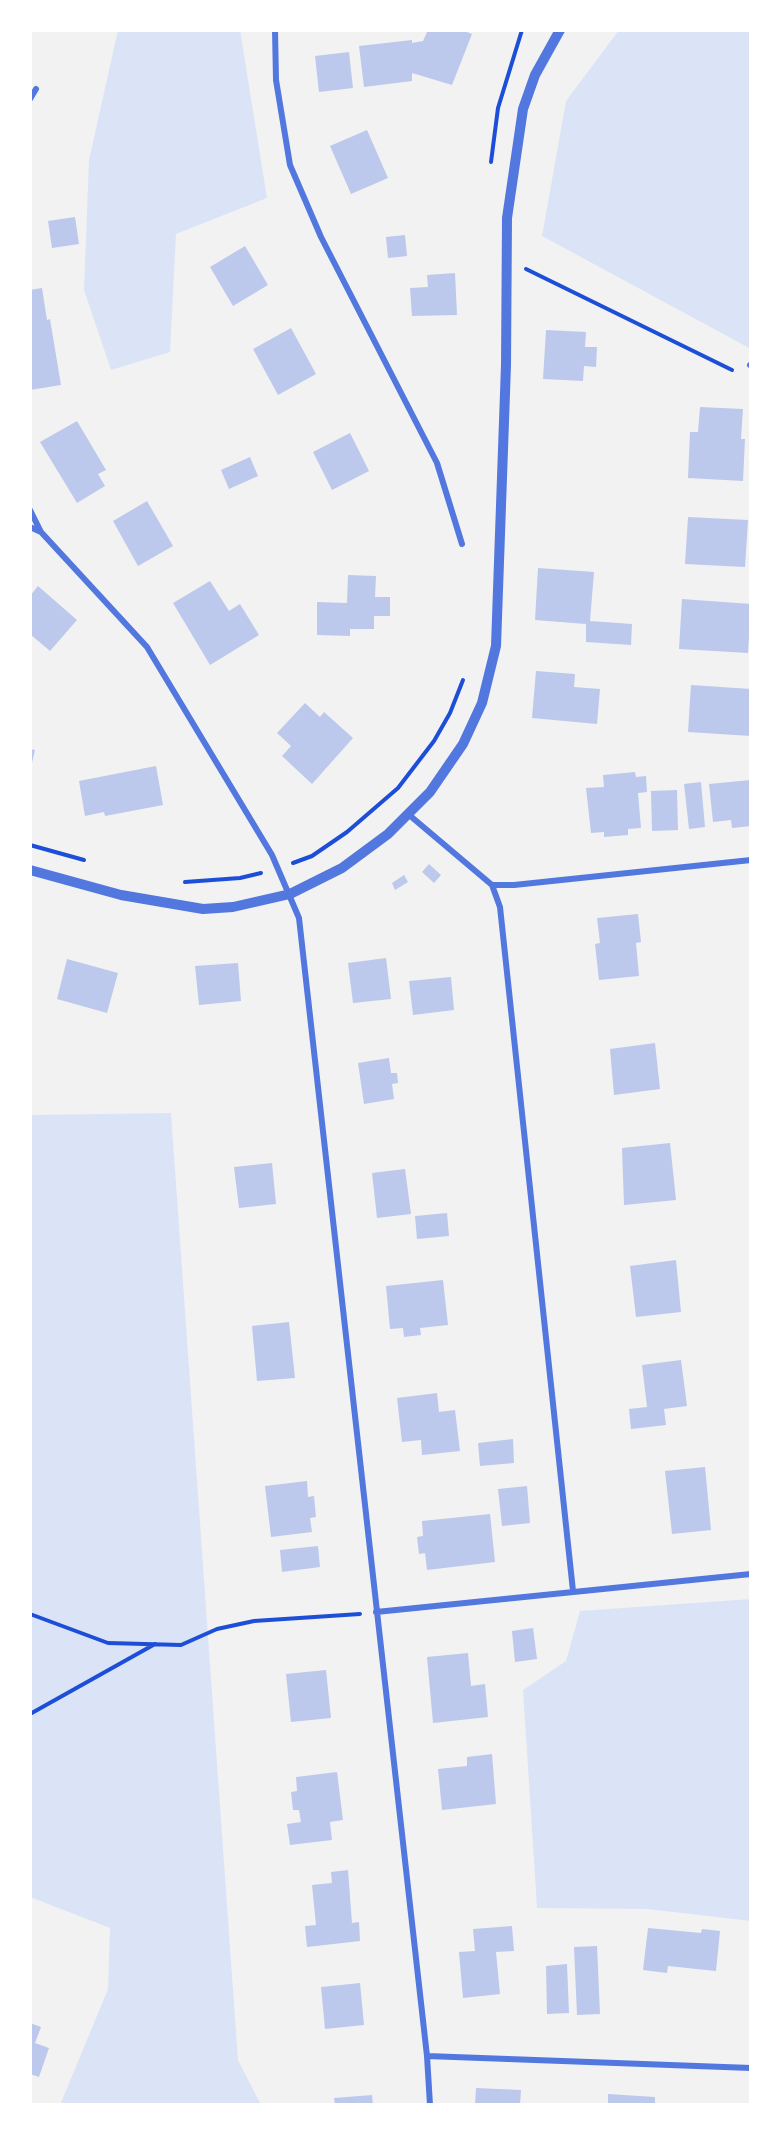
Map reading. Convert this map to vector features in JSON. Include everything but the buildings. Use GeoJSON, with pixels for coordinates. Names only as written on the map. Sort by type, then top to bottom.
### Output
{"type":"FeatureCollection","features":[{"type":"Feature","properties":{"kind":"street"},"geometry":{"type":"LineString","coordinates":[[275,30],[276,80],[290,165],[321,237],[437,463],[462,544]]}},
{"type":"Feature","properties":{"kind":"street"},"geometry":{"type":"LineString","coordinates":[[30,870],[121,896],[203,909],[234,907],[290,894],[334,872],[369,850],[430,792],[464,744],[482,703],[496,646],[508,265],[507,218],[524,109],[535,75],[560,30]]}},
{"type":"Feature","properties":{"kind":"street"},"geometry":{"type":"LineString","coordinates":[[30,99],[36,89]]}},
{"type":"Feature","properties":{"kind":"street"},"geometry":{"type":"LineString","coordinates":[[30,510],[41,532],[147,647],[278,868],[299,918],[427,2056],[430,2105]]}},
{"type":"Feature","properties":{"kind":"street"},"geometry":{"type":"LineString","coordinates":[[30,527],[41,532]]}},
{"type":"Feature","properties":{"kind":"street"},"geometry":{"type":"LineString","coordinates":[[408,814],[492,885],[500,907],[573,1591]]}},
{"type":"Feature","properties":{"kind":"street"},"geometry":{"type":"LineString","coordinates":[[492,885],[514,885],[751,860]]}},
{"type":"Feature","properties":{"kind":"street"},"geometry":{"type":"LineString","coordinates":[[376,1612],[751,1574]]}},
{"type":"Feature","properties":{"kind":"street"},"geometry":{"type":"LineString","coordinates":[[427,2056],[751,2068]]}},
{"type":"Feature","properties":{"kind":"path"},"geometry":{"type":"LineString","coordinates":[[490,170],[498,108],[522,30]]}},
{"type":"Feature","properties":{"kind":"path"},"geometry":{"type":"LineString","coordinates":[[508,265],[528,269],[735,371],[750,366]]}},
{"type":"Feature","properties":{"kind":"path"},"geometry":{"type":"LineString","coordinates":[[175,881],[240,878],[278,868],[320,850],[347,832],[398,788],[434,741],[450,713],[465,675]]}},
{"type":"Feature","properties":{"kind":"path"},"geometry":{"type":"LineString","coordinates":[[30,844],[87,861]]}},
{"type":"Feature","properties":{"kind":"path"},"geometry":{"type":"LineString","coordinates":[[30,1614],[108,1643],[181,1645],[217,1629],[254,1621],[376,1612]]}},
{"type":"Feature","properties":{"kind":"path"},"geometry":{"type":"LineString","coordinates":[[30,1714],[156,1644]]}},
{"type":"Feature","properties":{"kind":"shaded area"},"geometry":{"type":"Polygon","coordinates":[[[118,30],[240,30],[267,198],[176,234],[170,352],[111,370],[84,290],[89,160],[118,30]]]}},
{"type":"Feature","properties":{"kind":"shaded area"},"geometry":{"type":"Polygon","coordinates":[[[619,30],[751,30],[751,349],[542,236],[566,101],[619,30]]]}},
{"type":"Feature","properties":{"kind":"shaded area"},"geometry":{"type":"Polygon","coordinates":[[[171,1113],[238,2060],[261,2105],[60,2105],[108,1989],[110,1928],[30,1897],[30,1115],[171,1113]]]}},
{"type":"Feature","properties":{"kind":"shaded area"},"geometry":{"type":"Polygon","coordinates":[[[751,1599],[751,1921],[647,1909],[537,1908],[523,1690],[566,1661],[580,1611],[751,1599]]]}}]}
